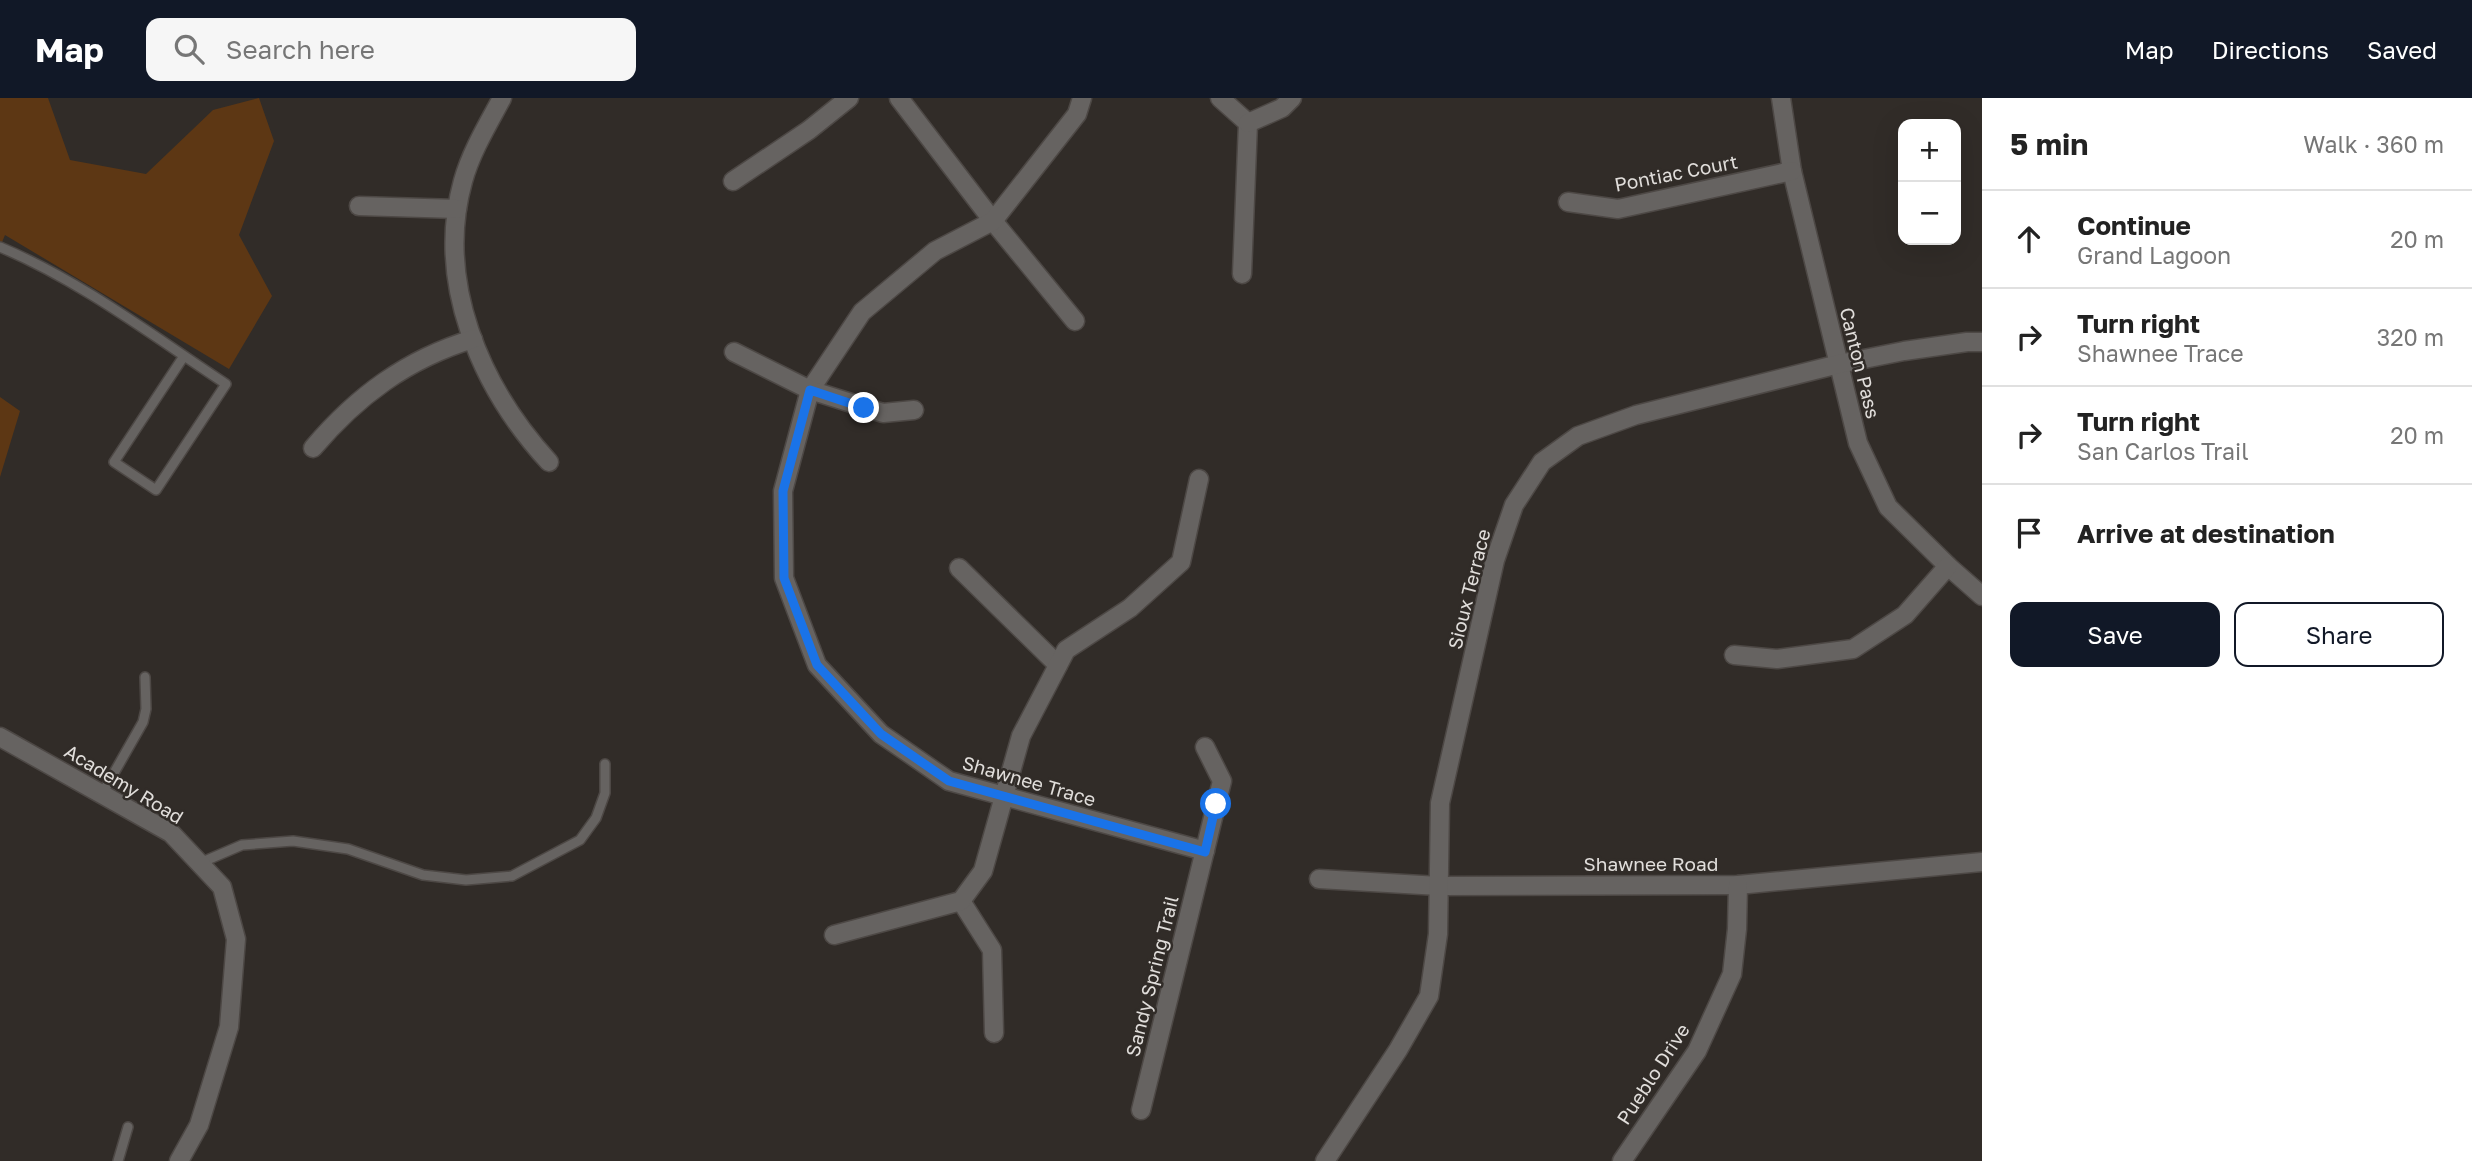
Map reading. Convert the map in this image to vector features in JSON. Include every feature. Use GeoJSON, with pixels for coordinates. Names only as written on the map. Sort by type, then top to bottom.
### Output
{"type":"FeatureCollection","features":[{"type":"Feature","properties":{"kind":"street"},"geometry":{"type":"LineString","coordinates":[[502,98],[469,164],[457,209],[455,270],[462,308],[473,339],[508,407],[549,462]]}},
{"type":"Feature","properties":{"kind":"street"},"geometry":{"type":"LineString","coordinates":[[733,181],[809,130],[849,98]]}},
{"type":"Feature","properties":{"kind":"street"},"geometry":{"type":"LineString","coordinates":[[899,98],[1074,321]]}},
{"type":"Feature","properties":{"kind":"street","name":"Shawnee Trace"},"geometry":{"type":"LineString","coordinates":[[1082,98],[1077,114],[993,221],[935,251],[862,312],[810,390],[783,491],[784,578],[817,665],[881,734],[949,781],[1205,852]]}},
{"type":"Feature","properties":{"kind":"street"},"geometry":{"type":"LineString","coordinates":[[1220,98],[1248,123]]}},
{"type":"Feature","properties":{"kind":"street"},"geometry":{"type":"LineString","coordinates":[[1248,123],[1282,108],[1292,98]]}},
{"type":"Feature","properties":{"kind":"street","name":"Canton Pass"},"geometry":{"type":"LineString","coordinates":[[1781,98],[1792,171],[1858,443],[1888,507],[1982,596]]}},
{"type":"Feature","properties":{"kind":"street"},"geometry":{"type":"LineString","coordinates":[[1241,274],[1248,123]]}},
{"type":"Feature","properties":{"kind":"street","name":"Pontiac Court"},"geometry":{"type":"LineString","coordinates":[[1568,202],[1618,209],[1792,171]]}},
{"type":"Feature","properties":{"kind":"street"},"geometry":{"type":"LineString","coordinates":[[359,205],[457,209]]}},
{"type":"Feature","properties":{"kind":"street"},"geometry":{"type":"LineString","coordinates":[[313,448],[351,407],[397,372],[427,355],[473,339]]}},
{"type":"Feature","properties":{"kind":"street","name":"Sioux Terrace"},"geometry":{"type":"LineString","coordinates":[[1325,1161],[1398,1050],[1429,996],[1438,934],[1440,803],[1495,560],[1514,505],[1542,463],[1578,436],[1636,415],[1839,364],[1904,351],[1982,342]]}},
{"type":"Feature","properties":{"kind":"street"},"geometry":{"type":"LineString","coordinates":[[734,352],[810,390],[883,414],[914,410]]}},
{"type":"Feature","properties":{"kind":"street"},"geometry":{"type":"LineString","coordinates":[[834,935],[961,901],[983,871],[1021,736],[1066,650],[1130,607],[1181,562],[1199,479]]}},
{"type":"Feature","properties":{"kind":"street"},"geometry":{"type":"LineString","coordinates":[[1734,655],[1777,659],[1853,649],[1905,615],[1948,566]]}},
{"type":"Feature","properties":{"kind":"street"},"geometry":{"type":"LineString","coordinates":[[960,568],[1058,665]]}},
{"type":"Feature","properties":{"kind":"street","name":"Academy Road"},"geometry":{"type":"LineString","coordinates":[[0,737],[171,833],[222,887],[236,939],[229,1027],[199,1125],[179,1161]]}},
{"type":"Feature","properties":{"kind":"street","name":"Sandy Spring Trail"},"geometry":{"type":"LineString","coordinates":[[1141,1110],[1222,781],[1205,747]]}},
{"type":"Feature","properties":{"kind":"street","name":"Shawnee Road"},"geometry":{"type":"LineString","coordinates":[[1319,879],[1439,886],[1738,885],[1982,862]]}},
{"type":"Feature","properties":{"kind":"street","name":"Pueblo Drive"},"geometry":{"type":"LineString","coordinates":[[1622,1161],[1697,1051],[1732,974],[1738,885]]}},
{"type":"Feature","properties":{"kind":"street"},"geometry":{"type":"LineString","coordinates":[[961,901],[992,950],[994,1033]]}},
{"type":"Feature","properties":{"kind":"lane"},"geometry":{"type":"LineString","coordinates":[[0,247],[86,290],[226,384],[156,490],[114,462],[184,356]]}},
{"type":"Feature","properties":{"kind":"lane"},"geometry":{"type":"LineString","coordinates":[[102,794],[143,722],[146,709],[145,677]]}},
{"type":"Feature","properties":{"kind":"lane"},"geometry":{"type":"LineString","coordinates":[[200,863],[242,845],[293,841],[348,849],[423,875],[466,880],[512,876],[580,840],[596,818],[605,793],[606,764]]}},
{"type":"Feature","properties":{"kind":"lane"},"geometry":{"type":"LineString","coordinates":[[118,1161],[128,1127]]}},
{"type":"Feature","properties":{"kind":"shaded area"},"geometry":{"type":"Polygon","coordinates":[[[0,98],[48,98],[70,160],[146,174],[213,110],[259,98],[274,141],[239,235],[272,296],[229,369],[5,235],[0,247],[0,98]]]}},
{"type":"Feature","properties":{"kind":"shaded area"},"geometry":{"type":"Polygon","coordinates":[[[0,397],[20,411],[0,477],[0,397]]]}},
{"type":"Feature","properties":{"kind":"route"},"geometry":{"type":"LineString","coordinates":[[864,408],[810,390],[783,491],[784,578],[817,665],[881,734],[949,781],[1205,852],[1216,804]]}}]}
